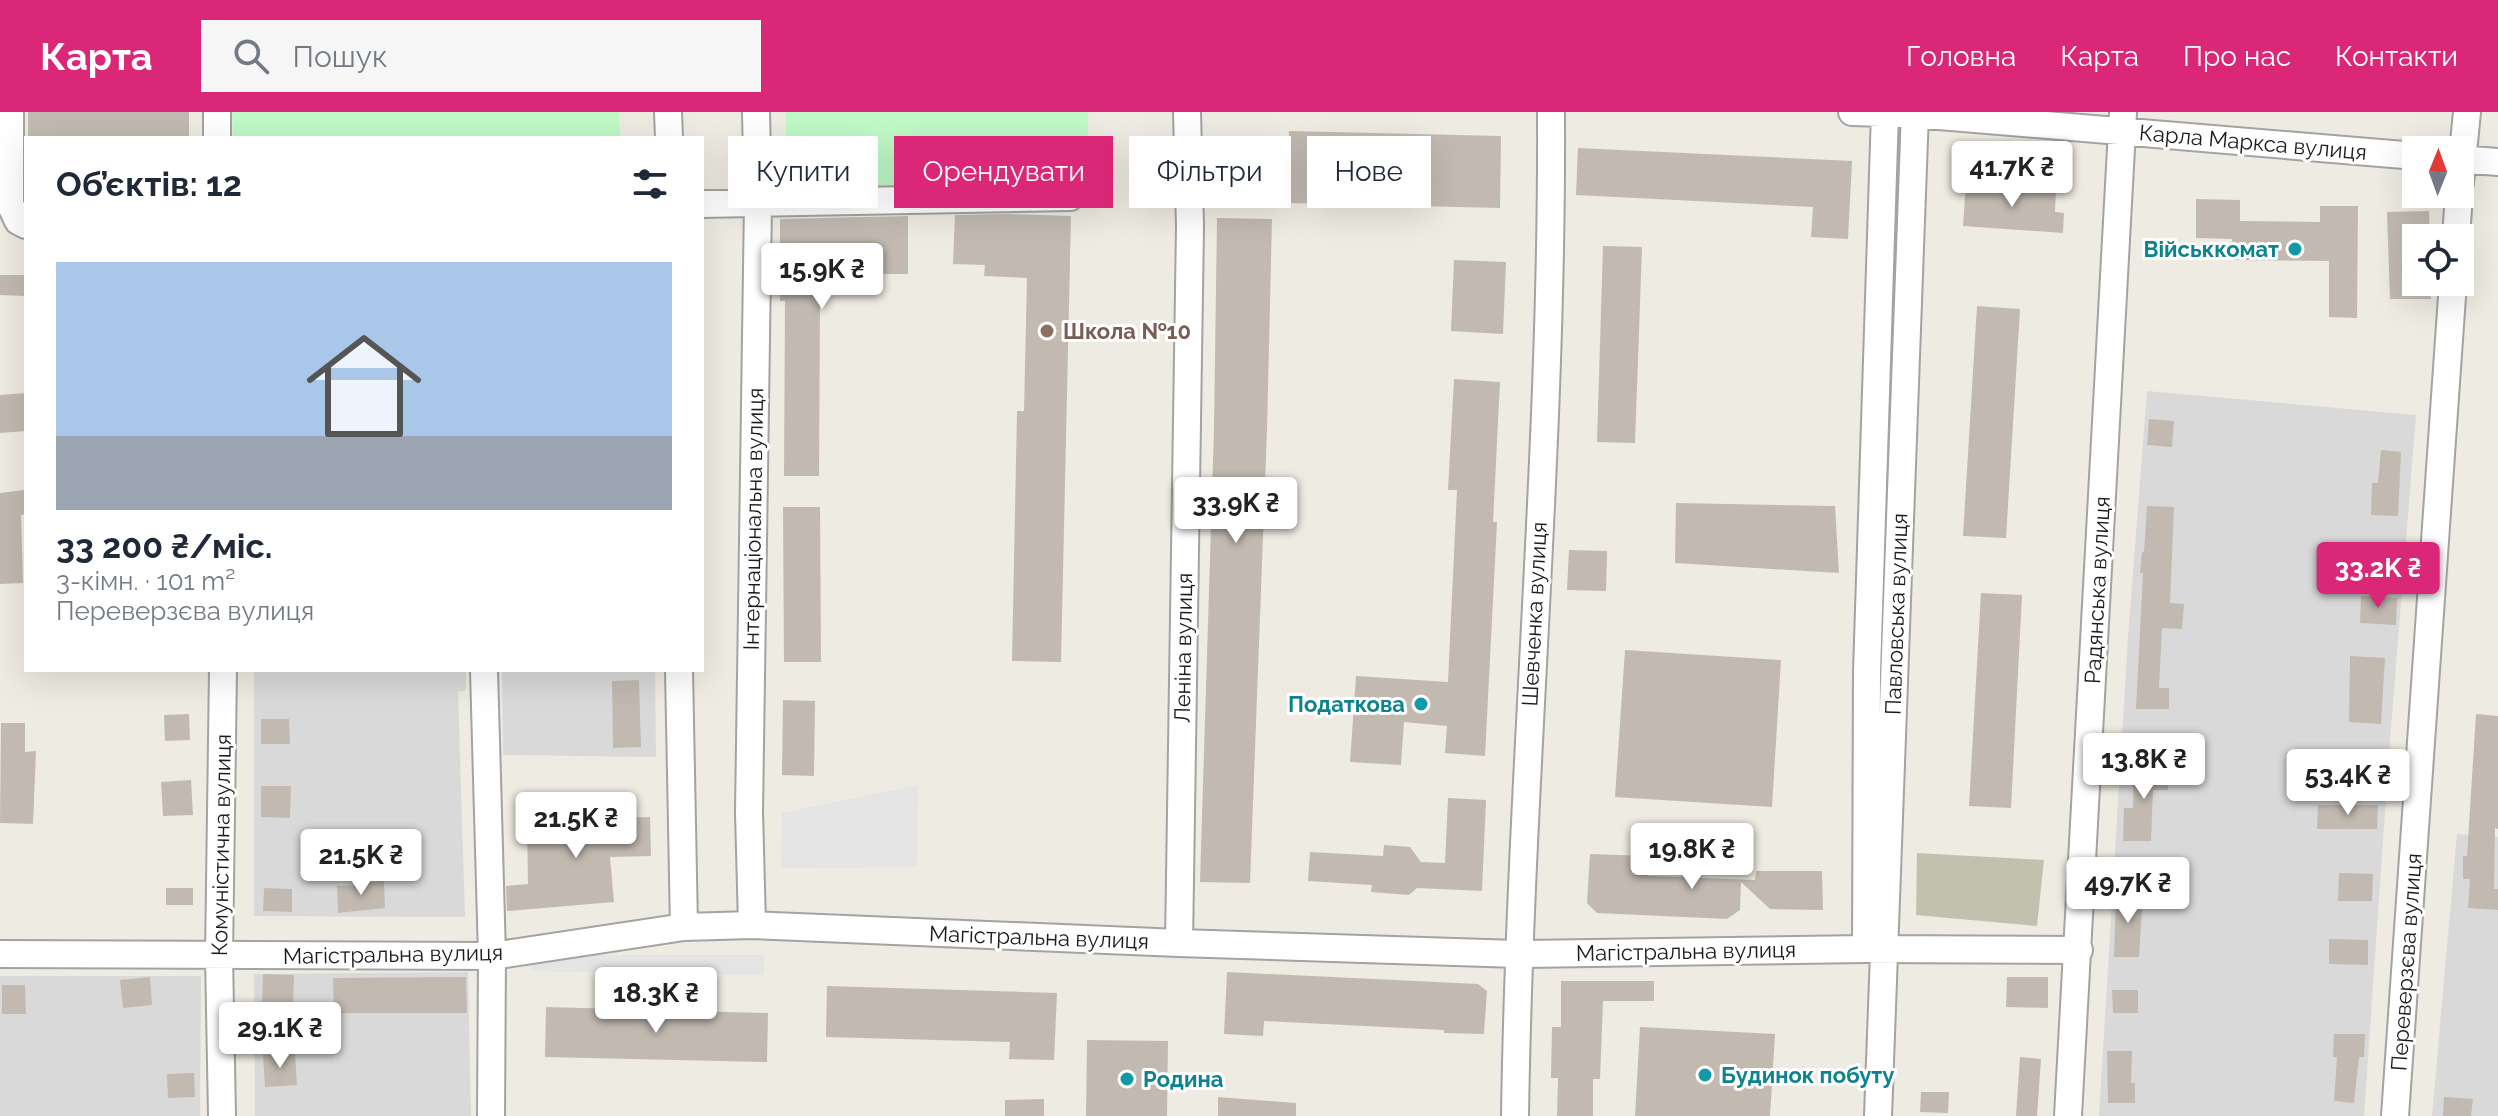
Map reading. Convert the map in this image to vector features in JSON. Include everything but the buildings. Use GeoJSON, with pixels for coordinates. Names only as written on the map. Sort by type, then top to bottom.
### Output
{"type":"FeatureCollection","features":[{"type":"Feature","properties":{"kind":"street"},"geometry":{"type":"LineString","coordinates":[[10,112],[10,204],[18,221],[24,224]]}},
{"type":"Feature","properties":{"kind":"street"},"geometry":{"type":"LineString","coordinates":[[217,112],[217,136]]}},
{"type":"Feature","properties":{"kind":"street"},"geometry":{"type":"LineString","coordinates":[[668,112],[669,136]]}},
{"type":"Feature","properties":{"kind":"street","name":"Інтернаціональна вулиця"},"geometry":{"type":"LineString","coordinates":[[756,112],[757,136]]}},
{"type":"Feature","properties":{"kind":"street","name":"Леніна вулиця"},"geometry":{"type":"LineString","coordinates":[[1179,943],[1190,226],[1187,112]]}},
{"type":"Feature","properties":{"kind":"street","name":"Шевченка вулиця"},"geometry":{"type":"LineString","coordinates":[[1515,1116],[1517,954],[1552,257],[1551,112]]}},
{"type":"Feature","properties":{"kind":"street","name":"Карла Маркса вулиця"},"geometry":{"type":"LineString","coordinates":[[1852,112],[2121,122],[2402,154]]}},
{"type":"Feature","properties":{"kind":"street","name":"Павловська вулиця"},"geometry":{"type":"LineString","coordinates":[[1878,1116],[1867,672],[1885,112]]}},
{"type":"Feature","properties":{"kind":"street"},"geometry":{"type":"LineString","coordinates":[[2464,136],[2467,112]]}},
{"type":"Feature","properties":{"kind":"street","name":"Павловська вулиця"},"geometry":{"type":"LineString","coordinates":[[1875,950],[1915,113]]}},
{"type":"Feature","properties":{"kind":"street","name":"Радянська вулиця"},"geometry":{"type":"LineString","coordinates":[[2068,1116],[2121,122]]}},
{"type":"Feature","properties":{"kind":"street"},"geometry":{"type":"LineString","coordinates":[[2474,165],[2498,162]]}},
{"type":"Feature","properties":{"kind":"street"},"geometry":{"type":"LineString","coordinates":[[704,204],[728,204]]}},
{"type":"Feature","properties":{"kind":"street","name":"Інтернаціональна вулиця"},"geometry":{"type":"LineString","coordinates":[[752,925],[749,812],[758,208]]}},
{"type":"Feature","properties":{"kind":"street","name":"Переверзєва вулиця"},"geometry":{"type":"LineString","coordinates":[[2395,1116],[2452,296]]}},
{"type":"Feature","properties":{"kind":"street","name":"Комуністична вулиця"},"geometry":{"type":"LineString","coordinates":[[222,1116],[219,956],[223,672]]}},
{"type":"Feature","properties":{"kind":"street"},"geometry":{"type":"LineString","coordinates":[[484,672],[492,956],[491,1116]]}},
{"type":"Feature","properties":{"kind":"street"},"geometry":{"type":"LineString","coordinates":[[679,672],[684,927]]}},
{"type":"Feature","properties":{"kind":"street","name":"Магістральна вулиця"},"geometry":{"type":"LineString","coordinates":[[0,954],[492,956],[684,927],[752,925],[1517,954],[2079,950]]}},
{"type":"Feature","properties":{"kind":"shaded area"},"geometry":{"type":"Polygon","coordinates":[[[2147,391],[2416,415],[2364,1116],[2099,1116],[2128,637],[2147,391]]]}},
{"type":"Feature","properties":{"kind":"shaded area"},"geometry":{"type":"Polygon","coordinates":[[[254,672],[466,672],[466,690],[458,692],[465,917],[254,916],[254,672]]]}},
{"type":"Feature","properties":{"kind":"shaded area"},"geometry":{"type":"Polygon","coordinates":[[[502,672],[655,672],[656,757],[503,755],[502,672]]]}},
{"type":"Feature","properties":{"kind":"shaded area"},"geometry":{"type":"Polygon","coordinates":[[[918,785],[917,867],[781,868],[782,813],[918,785]]]}},
{"type":"Feature","properties":{"kind":"shaded area"},"geometry":{"type":"Polygon","coordinates":[[[2457,834],[2498,837],[2498,1116],[2432,1116],[2457,834]]]}},
{"type":"Feature","properties":{"kind":"shaded area"},"geometry":{"type":"Polygon","coordinates":[[[1917,853],[2044,860],[2037,926],[1916,915],[1917,853]]]}},
{"type":"Feature","properties":{"kind":"shaded area"},"geometry":{"type":"Polygon","coordinates":[[[526,955],[764,955],[764,975],[532,971],[526,955]]]}},
{"type":"Feature","properties":{"kind":"shaded area"},"geometry":{"type":"Polygon","coordinates":[[[468,972],[471,1116],[255,1116],[254,974],[468,972]]]}},
{"type":"Feature","properties":{"kind":"shaded area"},"geometry":{"type":"Polygon","coordinates":[[[0,976],[201,976],[200,1116],[0,1116],[0,976]]]}},
{"type":"Feature","properties":{"kind":"green space"},"geometry":{"type":"Polygon","coordinates":[[[232,112],[619,112],[620,136],[233,136],[232,112]]]}},
{"type":"Feature","properties":{"kind":"green space"},"geometry":{"type":"Polygon","coordinates":[[[786,112],[1088,112],[1088,136],[894,136],[894,189],[878,189],[878,136],[786,136],[786,112]]]}},
{"type":"Feature","properties":{"kind":"place","name":"Військкомат"},"geometry":{"type":"Point","coordinates":[2295,249]}},
{"type":"Feature","properties":{"kind":"place","name":"Школа №10"},"geometry":{"type":"Point","coordinates":[1047,331]}},
{"type":"Feature","properties":{"kind":"place","name":"Податкова"},"geometry":{"type":"Point","coordinates":[1421,704]}},
{"type":"Feature","properties":{"kind":"place","name":"Будинок побуту"},"geometry":{"type":"Point","coordinates":[1705,1075]}},
{"type":"Feature","properties":{"kind":"place","name":"Родина"},"geometry":{"type":"Point","coordinates":[1127,1079]}}]}
